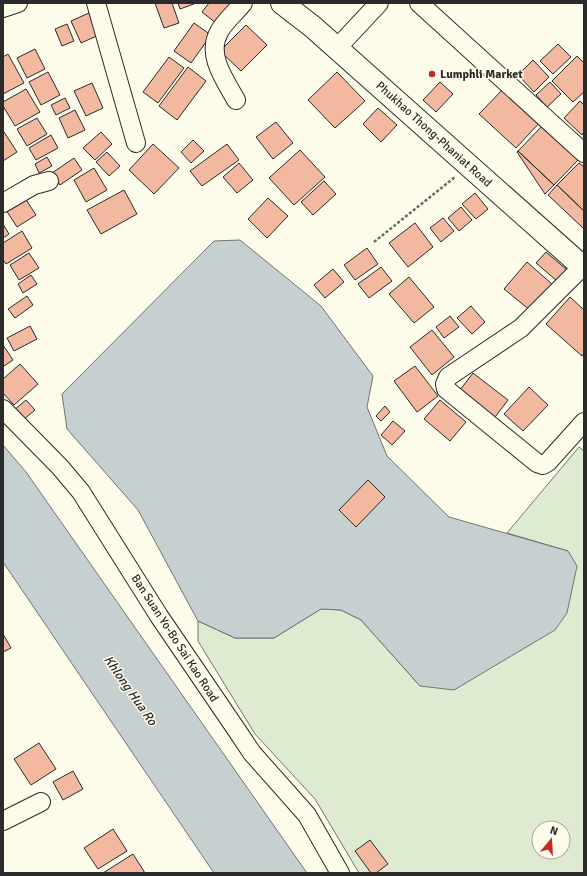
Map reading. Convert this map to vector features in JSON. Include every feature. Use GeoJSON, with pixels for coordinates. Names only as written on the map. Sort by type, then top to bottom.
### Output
{"type":"FeatureCollection","features":[{"type":"Feature","properties":{"kind":"main road","name":"Phukhao Thong-Phaniat Road"},"geometry":{"type":"LineString","coordinates":[[282,3],[313,27],[470,165],[583,268]]}},
{"type":"Feature","properties":{"kind":"street"},"geometry":{"type":"LineString","coordinates":[[3,8],[18,3]]}},
{"type":"Feature","properties":{"kind":"street"},"geometry":{"type":"LineString","coordinates":[[96,3],[136,143]]}},
{"type":"Feature","properties":{"kind":"street"},"geometry":{"type":"LineString","coordinates":[[236,100],[220,71],[214,48],[219,32],[243,3]]}},
{"type":"Feature","properties":{"kind":"street"},"geometry":{"type":"LineString","coordinates":[[337,48],[379,3]]}},
{"type":"Feature","properties":{"kind":"street"},"geometry":{"type":"LineString","coordinates":[[419,3],[584,153]]}},
{"type":"Feature","properties":{"kind":"street"},"geometry":{"type":"LineString","coordinates":[[3,203],[34,185],[49,181]]}},
{"type":"Feature","properties":{"kind":"street"},"geometry":{"type":"LineString","coordinates":[[583,268],[521,328],[448,377],[445,384],[446,389],[537,463],[543,465],[548,462],[584,422]]}},
{"type":"Feature","properties":{"kind":"street","name":"Ban Suan Yo-Bo Sai Kao Road"},"geometry":{"type":"LineString","coordinates":[[3,409],[60,467],[81,492],[159,616],[233,726],[252,753],[307,815],[340,873]]}},
{"type":"Feature","properties":{"kind":"street"},"geometry":{"type":"LineString","coordinates":[[3,821],[41,802]]}},
{"type":"Feature","properties":{"kind":"path"},"geometry":{"type":"LineString","coordinates":[[374,242],[470,165]]}},
{"type":"Feature","properties":{"kind":"green space"},"geometry":{"type":"Polygon","coordinates":[[[579,447],[584,451],[584,873],[359,873],[315,799],[255,734],[198,641],[198,621],[235,638],[274,638],[321,609],[341,610],[361,620],[420,686],[568,551],[507,533],[579,447]]]}},
{"type":"Feature","properties":{"kind":"water"},"geometry":{"type":"Polygon","coordinates":[[[240,240],[321,306],[373,376],[367,407],[387,456],[449,517],[568,551],[577,566],[567,613],[555,630],[454,690],[420,686],[361,620],[341,610],[321,609],[274,638],[235,638],[198,621],[138,510],[67,429],[62,394],[214,241],[240,240]]]}},
{"type":"Feature","properties":{"kind":"water","name":"Khlong Hua Ro"},"geometry":{"type":"Polygon","coordinates":[[[3,445],[26,472],[307,873],[214,873],[3,562],[3,445]]]}},
{"type":"Feature","properties":{"kind":"building"},"geometry":{"type":"Polygon","coordinates":[[[155,3],[172,3],[179,23],[164,28],[155,3]]]}},
{"type":"Feature","properties":{"kind":"building"},"geometry":{"type":"Polygon","coordinates":[[[178,3],[194,3],[194,4],[180,9],[178,3]]]}},
{"type":"Feature","properties":{"kind":"building"},"geometry":{"type":"Polygon","coordinates":[[[209,3],[230,4],[216,23],[202,12],[209,3]]]}},
{"type":"Feature","properties":{"kind":"building"},"geometry":{"type":"Polygon","coordinates":[[[89,13],[99,35],[81,43],[71,21],[89,13]]]}},
{"type":"Feature","properties":{"kind":"building"},"geometry":{"type":"Polygon","coordinates":[[[194,23],[211,35],[191,63],[174,51],[194,23]]]}},
{"type":"Feature","properties":{"kind":"building"},"geometry":{"type":"Polygon","coordinates":[[[67,24],[74,41],[62,46],[55,29],[67,24]]]}},
{"type":"Feature","properties":{"kind":"building"},"geometry":{"type":"Polygon","coordinates":[[[246,25],[267,45],[241,71],[220,51],[246,25]]]}},
{"type":"Feature","properties":{"kind":"building"},"geometry":{"type":"Polygon","coordinates":[[[558,44],[571,57],[553,74],[540,61],[558,44]]]}},
{"type":"Feature","properties":{"kind":"building"},"geometry":{"type":"Polygon","coordinates":[[[35,49],[45,69],[27,78],[17,58],[35,49]]]}},
{"type":"Feature","properties":{"kind":"building"},"geometry":{"type":"Polygon","coordinates":[[[8,54],[24,83],[3,94],[3,57],[8,54]]]}},
{"type":"Feature","properties":{"kind":"building"},"geometry":{"type":"Polygon","coordinates":[[[577,56],[584,63],[584,92],[573,102],[552,81],[577,56]]]}},
{"type":"Feature","properties":{"kind":"building"},"geometry":{"type":"Polygon","coordinates":[[[169,57],[184,68],[158,103],[143,92],[169,57]]]}},
{"type":"Feature","properties":{"kind":"building"},"geometry":{"type":"Polygon","coordinates":[[[533,60],[549,77],[534,92],[518,75],[533,60]]]}},
{"type":"Feature","properties":{"kind":"building"},"geometry":{"type":"Polygon","coordinates":[[[188,67],[206,81],[177,120],[159,106],[188,67]]]}},
{"type":"Feature","properties":{"kind":"building"},"geometry":{"type":"Polygon","coordinates":[[[48,72],[60,95],[41,105],[29,82],[48,72]]]}},
{"type":"Feature","properties":{"kind":"building"},"geometry":{"type":"Polygon","coordinates":[[[337,72],[365,101],[335,128],[308,100],[337,72]]]}},
{"type":"Feature","properties":{"kind":"building"},"geometry":{"type":"Polygon","coordinates":[[[440,82],[453,94],[436,112],[423,100],[440,82]]]}},
{"type":"Feature","properties":{"kind":"building"},"geometry":{"type":"Polygon","coordinates":[[[550,82],[561,94],[547,107],[536,95],[550,82]]]}},
{"type":"Feature","properties":{"kind":"building"},"geometry":{"type":"Polygon","coordinates":[[[92,83],[103,108],[86,116],[74,91],[92,83]]]}},
{"type":"Feature","properties":{"kind":"building"},"geometry":{"type":"Polygon","coordinates":[[[505,87],[541,121],[516,148],[479,114],[505,87]]]}},
{"type":"Feature","properties":{"kind":"building"},"geometry":{"type":"Polygon","coordinates":[[[26,89],[40,112],[15,126],[3,106],[3,102],[26,89]]]}},
{"type":"Feature","properties":{"kind":"building"},"geometry":{"type":"Polygon","coordinates":[[[65,98],[70,108],[56,115],[51,105],[65,98]]]}},
{"type":"Feature","properties":{"kind":"building"},"geometry":{"type":"Polygon","coordinates":[[[580,101],[584,105],[584,132],[582,135],[564,118],[580,101]]]}},
{"type":"Feature","properties":{"kind":"building"},"geometry":{"type":"Polygon","coordinates":[[[378,108],[397,125],[381,142],[363,124],[378,108]]]}},
{"type":"Feature","properties":{"kind":"building"},"geometry":{"type":"Polygon","coordinates":[[[75,110],[85,130],[68,138],[59,118],[75,110]]]}},
{"type":"Feature","properties":{"kind":"building"},"geometry":{"type":"Polygon","coordinates":[[[37,118],[47,134],[27,146],[17,129],[37,118]]]}},
{"type":"Feature","properties":{"kind":"building"},"geometry":{"type":"Polygon","coordinates":[[[276,122],[293,143],[273,159],[256,137],[276,122]]]}},
{"type":"Feature","properties":{"kind":"building"},"geometry":{"type":"Polygon","coordinates":[[[544,124],[580,158],[554,185],[518,151],[544,124]]]}},
{"type":"Feature","properties":{"kind":"building"},"geometry":{"type":"Polygon","coordinates":[[[4,132],[17,152],[3,161],[3,133],[4,132]]]}},
{"type":"Feature","properties":{"kind":"building"},"geometry":{"type":"Polygon","coordinates":[[[101,132],[112,144],[95,160],[83,148],[101,132]]]}},
{"type":"Feature","properties":{"kind":"building"},"geometry":{"type":"Polygon","coordinates":[[[51,135],[58,148],[36,160],[29,148],[51,135]]]}},
{"type":"Feature","properties":{"kind":"building"},"geometry":{"type":"Polygon","coordinates":[[[193,140],[204,151],[191,163],[181,152],[193,140]]]}},
{"type":"Feature","properties":{"kind":"building"},"geometry":{"type":"Polygon","coordinates":[[[153,144],[179,168],[154,194],[129,170],[153,144]]]}},
{"type":"Feature","properties":{"kind":"building"},"geometry":{"type":"Polygon","coordinates":[[[227,144],[239,160],[202,186],[190,171],[227,144]]]}},
{"type":"Feature","properties":{"kind":"building"},"geometry":{"type":"Polygon","coordinates":[[[300,150],[325,177],[294,205],[269,178],[300,150]]]}},
{"type":"Feature","properties":{"kind":"building"},"geometry":{"type":"Polygon","coordinates":[[[518,151],[554,185],[545,194],[517,152],[518,151]]]}},
{"type":"Feature","properties":{"kind":"building"},"geometry":{"type":"Polygon","coordinates":[[[107,152],[120,166],[109,176],[96,162],[107,152]]]}},
{"type":"Feature","properties":{"kind":"building"},"geometry":{"type":"Polygon","coordinates":[[[47,157],[52,166],[39,173],[35,164],[47,157]]]}},
{"type":"Feature","properties":{"kind":"building"},"geometry":{"type":"Polygon","coordinates":[[[74,158],[82,170],[60,185],[52,173],[74,158]]]}},
{"type":"Feature","properties":{"kind":"building"},"geometry":{"type":"Polygon","coordinates":[[[239,163],[253,180],[237,193],[223,177],[239,163]]]}},
{"type":"Feature","properties":{"kind":"building"},"geometry":{"type":"Polygon","coordinates":[[[579,163],[584,167],[584,211],[557,185],[579,163]]]}},
{"type":"Feature","properties":{"kind":"building"},"geometry":{"type":"Polygon","coordinates":[[[94,168],[107,190],[86,202],[74,180],[94,168]]]}},
{"type":"Feature","properties":{"kind":"building"},"geometry":{"type":"Polygon","coordinates":[[[324,181],[336,194],[313,215],[301,202],[324,181]]]}},
{"type":"Feature","properties":{"kind":"building"},"geometry":{"type":"Polygon","coordinates":[[[557,185],[584,211],[584,229],[548,195],[557,185]]]}},
{"type":"Feature","properties":{"kind":"building"},"geometry":{"type":"Polygon","coordinates":[[[124,190],[137,214],[101,234],[87,210],[124,190]]]}},
{"type":"Feature","properties":{"kind":"building"},"geometry":{"type":"Polygon","coordinates":[[[475,193],[488,209],[476,219],[462,204],[475,193]]]}},
{"type":"Feature","properties":{"kind":"building"},"geometry":{"type":"Polygon","coordinates":[[[25,198],[36,215],[17,227],[6,210],[25,198]]]}},
{"type":"Feature","properties":{"kind":"building"},"geometry":{"type":"Polygon","coordinates":[[[268,198],[288,216],[267,238],[248,219],[268,198]]]}},
{"type":"Feature","properties":{"kind":"building"},"geometry":{"type":"Polygon","coordinates":[[[461,207],[472,220],[459,231],[448,218],[461,207]]]}},
{"type":"Feature","properties":{"kind":"building"},"geometry":{"type":"Polygon","coordinates":[[[443,218],[454,231],[441,242],[430,228],[443,218]]]}},
{"type":"Feature","properties":{"kind":"building"},"geometry":{"type":"Polygon","coordinates":[[[415,223],[433,247],[408,267],[389,243],[415,223]]]}},
{"type":"Feature","properties":{"kind":"building"},"geometry":{"type":"Polygon","coordinates":[[[3,224],[9,234],[3,238],[3,224]]]}},
{"type":"Feature","properties":{"kind":"building"},"geometry":{"type":"Polygon","coordinates":[[[22,231],[32,248],[6,264],[3,260],[3,243],[22,231]]]}},
{"type":"Feature","properties":{"kind":"building"},"geometry":{"type":"Polygon","coordinates":[[[367,248],[378,264],[355,280],[344,265],[367,248]]]}},
{"type":"Feature","properties":{"kind":"building"},"geometry":{"type":"Polygon","coordinates":[[[546,252],[567,270],[557,281],[536,263],[546,252]]]}},
{"type":"Feature","properties":{"kind":"building"},"geometry":{"type":"Polygon","coordinates":[[[29,253],[39,268],[19,280],[10,265],[29,253]]]}},
{"type":"Feature","properties":{"kind":"building"},"geometry":{"type":"Polygon","coordinates":[[[527,262],[553,285],[531,311],[504,289],[527,262]]]}},
{"type":"Feature","properties":{"kind":"building"},"geometry":{"type":"Polygon","coordinates":[[[381,267],[392,281],[369,298],[358,284],[381,267]]]}},
{"type":"Feature","properties":{"kind":"building"},"geometry":{"type":"Polygon","coordinates":[[[333,269],[344,282],[325,298],[314,285],[333,269]]]}},
{"type":"Feature","properties":{"kind":"building"},"geometry":{"type":"Polygon","coordinates":[[[31,275],[37,284],[23,293],[18,284],[31,275]]]}},
{"type":"Feature","properties":{"kind":"building"},"geometry":{"type":"Polygon","coordinates":[[[409,277],[434,307],[414,323],[389,294],[409,277]]]}},
{"type":"Feature","properties":{"kind":"building"},"geometry":{"type":"Polygon","coordinates":[[[27,296],[33,305],[15,318],[8,309],[27,296]]]}},
{"type":"Feature","properties":{"kind":"building"},"geometry":{"type":"Polygon","coordinates":[[[570,297],[584,310],[584,353],[582,356],[546,324],[570,297]]]}},
{"type":"Feature","properties":{"kind":"building"},"geometry":{"type":"Polygon","coordinates":[[[471,306],[485,322],[472,334],[457,318],[471,306]]]}},
{"type":"Feature","properties":{"kind":"building"},"geometry":{"type":"Polygon","coordinates":[[[450,316],[459,327],[444,338],[436,327],[450,316]]]}},
{"type":"Feature","properties":{"kind":"building"},"geometry":{"type":"Polygon","coordinates":[[[30,326],[37,339],[14,351],[7,338],[30,326]]]}},
{"type":"Feature","properties":{"kind":"building"},"geometry":{"type":"Polygon","coordinates":[[[432,330],[454,357],[432,375],[410,347],[432,330]]]}},
{"type":"Feature","properties":{"kind":"building"},"geometry":{"type":"Polygon","coordinates":[[[3,345],[13,360],[4,366],[3,365],[3,345]]]}},
{"type":"Feature","properties":{"kind":"building"},"geometry":{"type":"Polygon","coordinates":[[[20,364],[38,384],[14,405],[3,393],[3,379],[20,364]]]}},
{"type":"Feature","properties":{"kind":"building"},"geometry":{"type":"Polygon","coordinates":[[[415,366],[438,396],[417,412],[394,381],[415,366]]]}},
{"type":"Feature","properties":{"kind":"building"},"geometry":{"type":"Polygon","coordinates":[[[473,373],[508,400],[495,417],[460,390],[473,373]]]}},
{"type":"Feature","properties":{"kind":"building"},"geometry":{"type":"Polygon","coordinates":[[[529,387],[548,405],[523,431],[504,414],[529,387]]]}},
{"type":"Feature","properties":{"kind":"building"},"geometry":{"type":"Polygon","coordinates":[[[26,400],[35,410],[23,420],[14,410],[26,400]]]}},
{"type":"Feature","properties":{"kind":"building"},"geometry":{"type":"Polygon","coordinates":[[[440,400],[466,422],[450,441],[424,419],[440,400]]]}},
{"type":"Feature","properties":{"kind":"building"},"geometry":{"type":"Polygon","coordinates":[[[385,406],[390,412],[381,421],[376,416],[385,406]]]}},
{"type":"Feature","properties":{"kind":"building"},"geometry":{"type":"Polygon","coordinates":[[[393,421],[405,431],[392,445],[381,435],[393,421]]]}},
{"type":"Feature","properties":{"kind":"building"},"geometry":{"type":"Polygon","coordinates":[[[368,480],[385,497],[356,527],[339,510],[368,480]]]}},
{"type":"Feature","properties":{"kind":"building"},"geometry":{"type":"Polygon","coordinates":[[[3,634],[11,648],[3,652],[3,634]]]}},
{"type":"Feature","properties":{"kind":"building"},"geometry":{"type":"Polygon","coordinates":[[[39,743],[56,769],[31,785],[14,759],[39,743]]]}},
{"type":"Feature","properties":{"kind":"building"},"geometry":{"type":"Polygon","coordinates":[[[73,771],[83,789],[63,800],[53,782],[73,771]]]}},
{"type":"Feature","properties":{"kind":"building"},"geometry":{"type":"Polygon","coordinates":[[[113,829],[127,851],[98,869],[84,848],[113,829]]]}},
{"type":"Feature","properties":{"kind":"building"},"geometry":{"type":"Polygon","coordinates":[[[370,840],[388,864],[376,873],[371,873],[355,851],[370,840]]]}},
{"type":"Feature","properties":{"kind":"building"},"geometry":{"type":"Polygon","coordinates":[[[133,854],[145,873],[103,873],[133,854]]]}},
{"type":"Feature","properties":{"kind":"place","name":"Lumphli Market"},"geometry":{"type":"Point","coordinates":[432,74]}}]}
